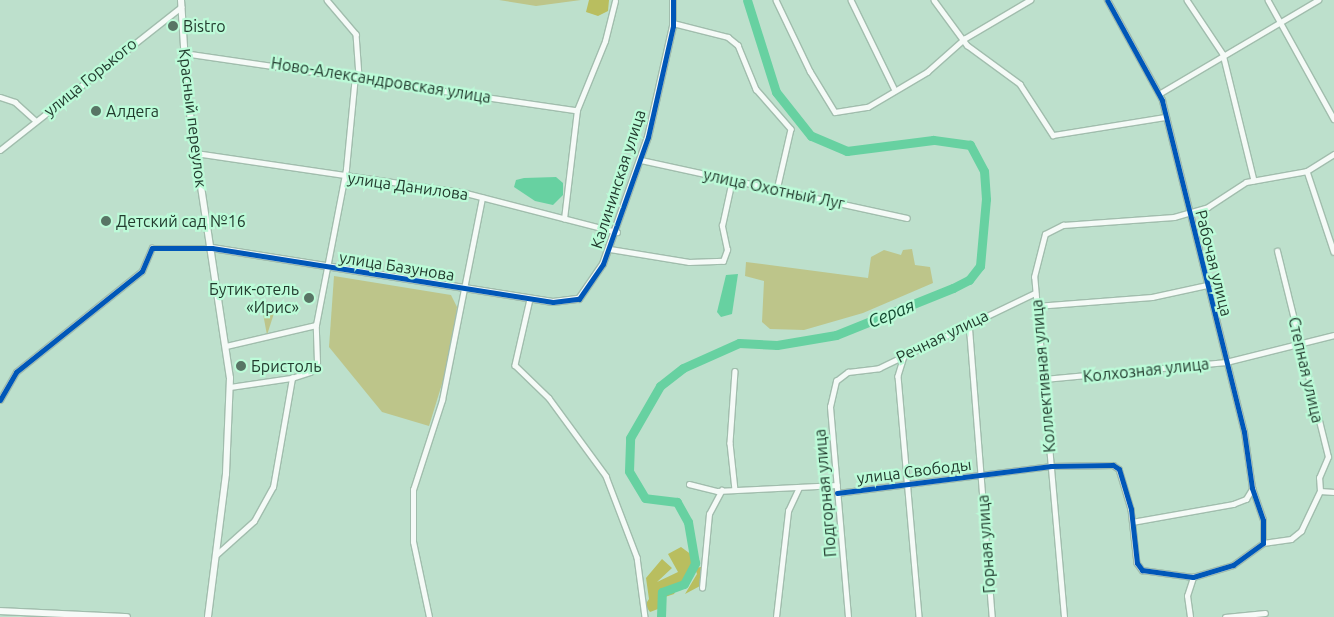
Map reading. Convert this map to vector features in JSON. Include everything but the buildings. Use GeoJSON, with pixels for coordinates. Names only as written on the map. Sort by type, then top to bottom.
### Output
{"type":"FeatureCollection","features":[{"type":"Feature","properties":{"kind":"street"},"geometry":{"type":"LineString","coordinates":[[230,387],[292,378],[310,372],[318,362],[316,325],[330,268],[357,76],[356,34],[327,0]]}},
{"type":"Feature","properties":{"kind":"street","name":"Калининская улица"},"geometry":{"type":"LineString","coordinates":[[578,299],[595,280],[610,249],[641,160],[673,23],[673,0]]}},
{"type":"Feature","properties":{"kind":"street"},"geometry":{"type":"LineString","coordinates":[[776,0],[830,107],[835,112],[868,107],[894,88],[927,72],[964,39],[1030,0]]}},
{"type":"Feature","properties":{"kind":"street"},"geometry":{"type":"LineString","coordinates":[[851,0],[894,88]]}},
{"type":"Feature","properties":{"kind":"street"},"geometry":{"type":"LineString","coordinates":[[934,0],[964,39],[1020,84],[1053,135],[1166,117]]}},
{"type":"Feature","properties":{"kind":"street","name":"Рабочая улица"},"geometry":{"type":"LineString","coordinates":[[1107,0],[1159,94],[1166,117],[1226,362],[1252,488],[1263,520],[1263,543]]}},
{"type":"Feature","properties":{"kind":"street"},"geometry":{"type":"LineString","coordinates":[[1187,0],[1222,54],[1254,180]]}},
{"type":"Feature","properties":{"kind":"street"},"geometry":{"type":"LineString","coordinates":[[1268,0],[1334,119]]}},
{"type":"Feature","properties":{"kind":"street"},"geometry":{"type":"LineString","coordinates":[[1159,94],[1222,54],[1318,0]]}},
{"type":"Feature","properties":{"kind":"street"},"geometry":{"type":"LineString","coordinates":[[564,219],[577,110],[605,41],[615,1]]}},
{"type":"Feature","properties":{"kind":"street","name":"Красный переулок"},"geometry":{"type":"LineString","coordinates":[[181,3],[184,53],[196,153],[212,248],[230,387],[226,474],[208,617]]}},
{"type":"Feature","properties":{"kind":"street","name":"улица Горького"},"geometry":{"type":"LineString","coordinates":[[0,150],[181,3]]}},
{"type":"Feature","properties":{"kind":"street"},"geometry":{"type":"LineString","coordinates":[[673,23],[734,41],[756,89],[787,124],[792,134],[777,190]]}},
{"type":"Feature","properties":{"kind":"street","name":"Ново-Александровская улица"},"geometry":{"type":"LineString","coordinates":[[184,53],[357,76],[577,110]]}},
{"type":"Feature","properties":{"kind":"street"},"geometry":{"type":"LineString","coordinates":[[0,97],[15,102],[36,120]]}},
{"type":"Feature","properties":{"kind":"street","name":"улица Данилова"},"geometry":{"type":"LineString","coordinates":[[196,153],[482,198],[617,232]]}},
{"type":"Feature","properties":{"kind":"street"},"geometry":{"type":"LineString","coordinates":[[1189,211],[1208,207],[1254,180],[1307,171],[1334,154]]}},
{"type":"Feature","properties":{"kind":"street","name":"улица Охотный Луг"},"geometry":{"type":"LineString","coordinates":[[641,160],[907,218]]}},
{"type":"Feature","properties":{"kind":"street"},"geometry":{"type":"LineString","coordinates":[[1307,171],[1334,252]]}},
{"type":"Feature","properties":{"kind":"street"},"geometry":{"type":"LineString","coordinates":[[610,249],[689,262],[723,261],[727,250],[722,226],[732,180]]}},
{"type":"Feature","properties":{"kind":"street"},"geometry":{"type":"LineString","coordinates":[[429,617],[412,532],[413,490],[442,400],[466,289],[482,198]]}},
{"type":"Feature","properties":{"kind":"street","name":"Коллективная улица"},"geometry":{"type":"LineString","coordinates":[[1064,617],[1035,293],[1038,255],[1050,228],[1174,217],[1189,211]]}},
{"type":"Feature","properties":{"kind":"street"},"geometry":{"type":"LineString","coordinates":[[0,400],[16,372],[142,271],[152,248],[212,248]]}},
{"type":"Feature","properties":{"kind":"street","name":"улица Базунова"},"geometry":{"type":"LineString","coordinates":[[212,248],[530,299],[553,302],[578,299]]}},
{"type":"Feature","properties":{"kind":"street","name":"Степная улица"},"geometry":{"type":"LineString","coordinates":[[1263,543],[1297,535],[1320,491],[1319,478],[1328,457],[1277,251]]}},
{"type":"Feature","properties":{"kind":"street"},"geometry":{"type":"LineString","coordinates":[[1036,306],[1152,297],[1207,285]]}},
{"type":"Feature","properties":{"kind":"street","name":"Речная улица"},"geometry":{"type":"LineString","coordinates":[[848,372],[879,368],[905,353],[969,322],[1035,293]]}},
{"type":"Feature","properties":{"kind":"street"},"geometry":{"type":"LineString","coordinates":[[530,299],[515,365],[549,398],[606,476],[637,557],[645,617]]}},
{"type":"Feature","properties":{"kind":"street","name":"Горная улица"},"geometry":{"type":"LineString","coordinates":[[969,322],[992,617]]}},
{"type":"Feature","properties":{"kind":"street"},"geometry":{"type":"LineString","coordinates":[[226,346],[316,325]]}},
{"type":"Feature","properties":{"kind":"street","name":"Колхозная улица"},"geometry":{"type":"LineString","coordinates":[[1044,379],[1226,362],[1299,342],[1334,335]]}},
{"type":"Feature","properties":{"kind":"street"},"geometry":{"type":"LineString","coordinates":[[905,353],[898,376],[919,617]]}},
{"type":"Feature","properties":{"kind":"street"},"geometry":{"type":"LineString","coordinates":[[735,371],[730,443],[735,490]]}},
{"type":"Feature","properties":{"kind":"street","name":"Подгорная улица"},"geometry":{"type":"LineString","coordinates":[[848,372],[832,392],[836,485],[848,617]]}},
{"type":"Feature","properties":{"kind":"street"},"geometry":{"type":"LineString","coordinates":[[215,556],[254,521],[273,487],[292,378]]}},
{"type":"Feature","properties":{"kind":"street","name":"улица Свободы"},"geometry":{"type":"LineString","coordinates":[[837,492],[907,486],[1051,466],[1113,465],[1119,469],[1132,522]]}},
{"type":"Feature","properties":{"kind":"street","name":"улица Свободы"},"geometry":{"type":"LineString","coordinates":[[689,484],[722,490],[836,485]]}},
{"type":"Feature","properties":{"kind":"street"},"geometry":{"type":"LineString","coordinates":[[776,617],[788,512],[799,487]]}},
{"type":"Feature","properties":{"kind":"street"},"geometry":{"type":"LineString","coordinates":[[1252,488],[1246,499],[1233,504],[1132,522],[1137,563],[1142,570],[1193,578],[1233,565],[1263,543]]}},
{"type":"Feature","properties":{"kind":"street"},"geometry":{"type":"LineString","coordinates":[[702,588],[709,514],[722,490]]}},
{"type":"Feature","properties":{"kind":"street"},"geometry":{"type":"LineString","coordinates":[[1320,491],[1334,492]]}},
{"type":"Feature","properties":{"kind":"street"},"geometry":{"type":"LineString","coordinates":[[1190,617],[1187,596],[1193,578]]}},
{"type":"Feature","properties":{"kind":"street"},"geometry":{"type":"LineString","coordinates":[[0,611],[127,617]]}},
{"type":"Feature","properties":{"kind":"street"},"geometry":{"type":"LineString","coordinates":[[1225,617],[1265,613]]}},
{"type":"Feature","properties":{"kind":"shaded area"},"geometry":{"type":"Polygon","coordinates":[[[499,0],[581,0],[536,6],[499,0]]]}},
{"type":"Feature","properties":{"kind":"shaded area"},"geometry":{"type":"Polygon","coordinates":[[[589,0],[609,0],[608,11],[598,16],[586,12],[589,0]]]}},
{"type":"Feature","properties":{"kind":"shaded area"},"geometry":{"type":"Polygon","coordinates":[[[556,177],[563,183],[563,195],[553,205],[535,201],[514,187],[516,180],[524,178],[556,177]]]}},
{"type":"Feature","properties":{"kind":"shaded area"},"geometry":{"type":"Polygon","coordinates":[[[912,249],[915,265],[930,267],[933,283],[863,313],[804,330],[770,329],[762,322],[764,281],[745,276],[746,262],[868,278],[871,257],[884,250],[901,255],[903,250],[912,249]]]}},
{"type":"Feature","properties":{"kind":"shaded area"},"geometry":{"type":"Polygon","coordinates":[[[738,274],[732,314],[721,317],[717,312],[726,275],[738,274]]]}},
{"type":"Feature","properties":{"kind":"shaded area"},"geometry":{"type":"Polygon","coordinates":[[[334,276],[451,295],[457,307],[450,358],[429,426],[382,412],[329,347],[334,276]]]}},
{"type":"Feature","properties":{"kind":"shaded area"},"geometry":{"type":"Polygon","coordinates":[[[263,301],[277,304],[267,335],[261,303],[263,301]]]}},
{"type":"Feature","properties":{"kind":"shaded area"},"geometry":{"type":"Polygon","coordinates":[[[681,547],[696,558],[695,566],[688,570],[693,576],[680,583],[674,594],[662,598],[658,609],[650,612],[645,605],[649,599],[646,578],[662,559],[672,568],[657,582],[678,572],[668,554],[681,547]]]}},
{"type":"Feature","properties":{"kind":"shaded area"},"geometry":{"type":"Polygon","coordinates":[[[701,567],[700,586],[685,594],[697,574],[695,568],[701,567]]]}},
{"type":"Feature","properties":{"kind":"waterway","name":"Серая"},"geometry":{"type":"LineString","coordinates":[[661,617],[662,592],[684,584],[695,563],[688,522],[677,502],[645,498],[629,471],[630,438],[660,386],[683,368],[739,343],[777,345],[836,335],[953,288],[969,280],[980,266],[986,199],[984,171],[970,145],[933,140],[847,151],[811,136],[776,92],[747,0]]}},
{"type":"Feature","properties":{"kind":"cycle path"},"geometry":{"type":"LineString","coordinates":[[0,400],[16,372],[142,271],[152,248],[212,248],[553,302],[579,299],[603,264],[648,137],[673,26],[673,0]]}},
{"type":"Feature","properties":{"kind":"cycle path"},"geometry":{"type":"LineString","coordinates":[[837,493],[1051,466],[1113,465],[1119,469],[1131,509],[1137,563],[1142,570],[1193,577],[1233,565],[1263,543],[1263,520],[1252,488],[1244,432],[1162,100],[1107,0]]}},
{"type":"Feature","properties":{"kind":"place","name":"Bistro"},"geometry":{"type":"Point","coordinates":[173,26]}},
{"type":"Feature","properties":{"kind":"place","name":"Алдега"},"geometry":{"type":"Point","coordinates":[96,111]}},
{"type":"Feature","properties":{"kind":"place","name":"Детский сад №16"},"geometry":{"type":"Point","coordinates":[106,221]}},
{"type":"Feature","properties":{"kind":"place","name":"Бутик-отель «Ирис»"},"geometry":{"type":"Point","coordinates":[309,298]}},
{"type":"Feature","properties":{"kind":"place","name":"Бристоль"},"geometry":{"type":"Point","coordinates":[241,366]}}]}
